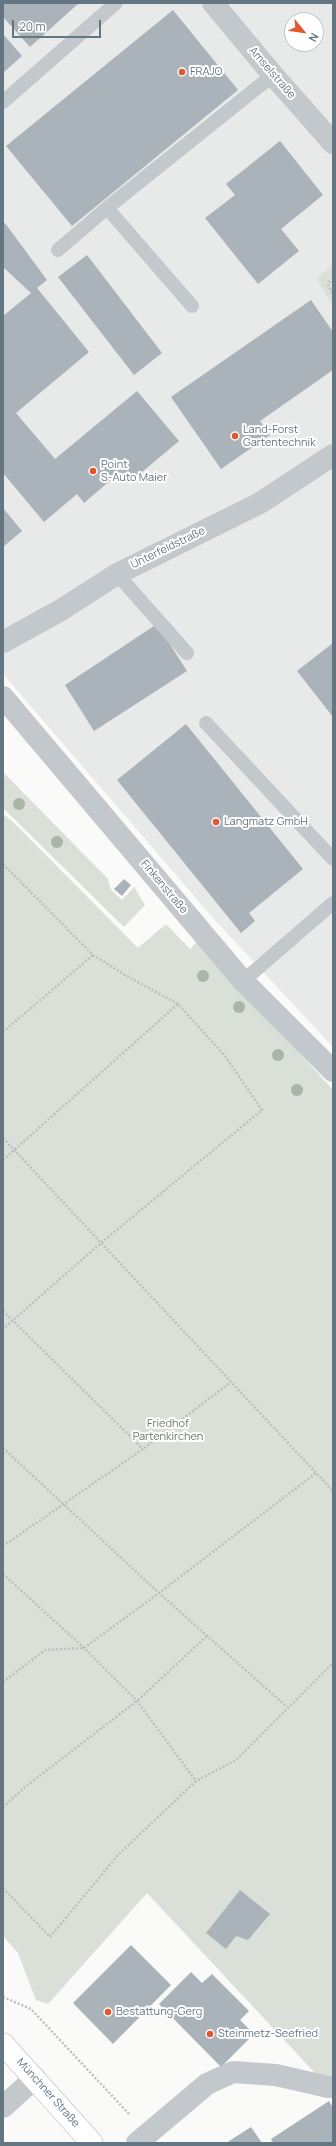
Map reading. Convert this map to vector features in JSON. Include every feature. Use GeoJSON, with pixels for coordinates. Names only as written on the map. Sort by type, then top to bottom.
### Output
{"type":"FeatureCollection","features":[{"type":"Feature","properties":{"kind":"main road","name":"Münchner Straße"},"geometry":{"type":"LineString","coordinates":[[3,2044],[92,2143]]}},
{"type":"Feature","properties":{"kind":"street","name":"Amselstraße"},"geometry":{"type":"LineString","coordinates":[[213,3],[273,75],[333,142]]}},
{"type":"Feature","properties":{"kind":"street","name":"Unterfeldstraße"},"geometry":{"type":"LineString","coordinates":[[3,642],[61,610],[117,574],[260,503],[333,455]]}},
{"type":"Feature","properties":{"kind":"street","name":"Finkenstraße"},"geometry":{"type":"LineString","coordinates":[[3,697],[243,981],[333,1071]]}},
{"type":"Feature","properties":{"kind":"street"},"geometry":{"type":"LineString","coordinates":[[142,2139],[207,2084],[232,2072],[276,2075],[333,2087]]}},
{"type":"Feature","properties":{"kind":"street"},"geometry":{"type":"LineString","coordinates":[[3,2107],[35,2078]]}},
{"type":"Feature","properties":{"kind":"lane"},"geometry":{"type":"LineString","coordinates":[[3,102],[116,3]]}},
{"type":"Feature","properties":{"kind":"lane"},"geometry":{"type":"LineString","coordinates":[[58,250],[107,208],[273,75]]}},
{"type":"Feature","properties":{"kind":"lane"},"geometry":{"type":"LineString","coordinates":[[107,208],[192,306]]}},
{"type":"Feature","properties":{"kind":"lane"},"geometry":{"type":"LineString","coordinates":[[117,574],[187,653]]}},
{"type":"Feature","properties":{"kind":"lane"},"geometry":{"type":"LineString","coordinates":[[206,724],[333,859]]}},
{"type":"Feature","properties":{"kind":"lane"},"geometry":{"type":"LineString","coordinates":[[243,981],[333,903]]}},
{"type":"Feature","properties":{"kind":"path"},"geometry":{"type":"LineString","coordinates":[[333,278],[328,284],[333,295]]}},
{"type":"Feature","properties":{"kind":"path"},"geometry":{"type":"LineString","coordinates":[[3,864],[93,955],[125,975],[178,1004],[225,1056],[262,1110],[101,1242],[3,1329]]}},
{"type":"Feature","properties":{"kind":"path"},"geometry":{"type":"LineString","coordinates":[[3,1032],[93,955]]}},
{"type":"Feature","properties":{"kind":"path"},"geometry":{"type":"LineString","coordinates":[[3,1160],[178,1004]]}},
{"type":"Feature","properties":{"kind":"path"},"geometry":{"type":"LineString","coordinates":[[3,1138],[333,1491]]}},
{"type":"Feature","properties":{"kind":"path"},"geometry":{"type":"LineString","coordinates":[[3,1311],[143,1449]]}},
{"type":"Feature","properties":{"kind":"path"},"geometry":{"type":"LineString","coordinates":[[3,1546],[143,1449],[231,1382]]}},
{"type":"Feature","properties":{"kind":"path"},"geometry":{"type":"LineString","coordinates":[[3,1448],[159,1594],[287,1707]]}},
{"type":"Feature","properties":{"kind":"path"},"geometry":{"type":"LineString","coordinates":[[3,1682],[45,1650],[84,1648],[159,1594],[316,1473]]}},
{"type":"Feature","properties":{"kind":"path"},"geometry":{"type":"LineString","coordinates":[[3,1574],[84,1648],[137,1701],[196,1781]]}},
{"type":"Feature","properties":{"kind":"path"},"geometry":{"type":"LineString","coordinates":[[3,1807],[25,1787],[137,1701],[207,1636]]}},
{"type":"Feature","properties":{"kind":"path"},"geometry":{"type":"LineString","coordinates":[[3,1888],[50,1937],[118,1855],[196,1781],[236,1760],[287,1707],[333,1663]]}},
{"type":"Feature","properties":{"kind":"path"},"geometry":{"type":"LineString","coordinates":[[3,1997],[31,2009],[142,2139]]}},
{"type":"Feature","properties":{"kind":"shaded area"},"geometry":{"type":"Polygon","coordinates":[[[3,3],[333,3],[333,1047],[213,918],[3,674],[3,3]]]}},
{"type":"Feature","properties":{"kind":"green space"},"geometry":{"type":"Polygon","coordinates":[[[333,264],[333,306],[317,279],[333,264]]]}},
{"type":"Feature","properties":{"kind":"green space"},"geometry":{"type":"Polygon","coordinates":[[[3,772],[108,879],[111,890],[122,900],[134,887],[145,905],[124,927],[3,808],[3,772]]]}},
{"type":"Feature","properties":{"kind":"green space","name":"Friedhof Partenkirchen"},"geometry":{"type":"Polygon","coordinates":[[[3,814],[13,822],[138,948],[166,924],[190,949],[198,941],[333,1090],[333,2085],[328,2087],[147,1893],[48,2004],[36,2000],[18,1953],[3,1936],[3,814]]]}},
{"type":"Feature","properties":{"kind":"building"},"geometry":{"type":"Polygon","coordinates":[[[3,3],[79,3],[30,47],[3,17],[3,3]]]}},
{"type":"Feature","properties":{"kind":"building"},"geometry":{"type":"Polygon","coordinates":[[[173,10],[238,90],[72,226],[6,146],[173,10]]]}},
{"type":"Feature","properties":{"kind":"building"},"geometry":{"type":"Polygon","coordinates":[[[3,34],[22,56],[3,73],[3,34]]]}},
{"type":"Feature","properties":{"kind":"building"},"geometry":{"type":"Polygon","coordinates":[[[280,141],[323,195],[281,229],[299,251],[258,284],[205,218],[235,195],[226,184],[280,141]]]}},
{"type":"Feature","properties":{"kind":"building"},"geometry":{"type":"Polygon","coordinates":[[[5,223],[47,280],[37,288],[89,352],[16,413],[55,459],[137,391],[179,441],[129,483],[120,472],[84,503],[77,494],[44,522],[3,473],[3,316],[31,293],[3,267],[3,224],[5,223]]]}},
{"type":"Feature","properties":{"kind":"building"},"geometry":{"type":"Polygon","coordinates":[[[87,255],[162,353],[134,375],[58,277],[87,255]]]}},
{"type":"Feature","properties":{"kind":"building"},"geometry":{"type":"Polygon","coordinates":[[[311,300],[333,332],[333,370],[260,421],[270,435],[221,469],[171,397],[311,300]]]}},
{"type":"Feature","properties":{"kind":"building"},"geometry":{"type":"Polygon","coordinates":[[[3,508],[22,531],[3,547],[3,508]]]}},
{"type":"Feature","properties":{"kind":"building"},"geometry":{"type":"Polygon","coordinates":[[[157,624],[187,671],[94,731],[65,685],[157,624]]]}},
{"type":"Feature","properties":{"kind":"building"},"geometry":{"type":"Polygon","coordinates":[[[333,643],[333,717],[297,671],[333,643]]]}},
{"type":"Feature","properties":{"kind":"building"},"geometry":{"type":"Polygon","coordinates":[[[186,724],[303,869],[249,913],[255,921],[241,933],[117,780],[186,724]]]}},
{"type":"Feature","properties":{"kind":"building"},"geometry":{"type":"Polygon","coordinates":[[[124,879],[131,885],[122,896],[114,889],[124,879]]]}},
{"type":"Feature","properties":{"kind":"building"},"geometry":{"type":"Polygon","coordinates":[[[240,1890],[270,1914],[248,1940],[236,1936],[226,1949],[206,1933],[240,1890]]]}},
{"type":"Feature","properties":{"kind":"building"},"geometry":{"type":"Polygon","coordinates":[[[131,1945],[171,1985],[113,2044],[73,2003],[131,1945]]]}},
{"type":"Feature","properties":{"kind":"building"},"geometry":{"type":"Polygon","coordinates":[[[191,1972],[202,1983],[212,1974],[249,2011],[240,2020],[254,2034],[221,2067],[159,2004],[191,1972]]]}},
{"type":"Feature","properties":{"kind":"building"},"geometry":{"type":"Polygon","coordinates":[[[329,2101],[333,2108],[333,2143],[273,2143],[271,2139],[329,2101]]]}},
{"type":"Feature","properties":{"kind":"building"},"geometry":{"type":"Polygon","coordinates":[[[251,2127],[262,2143],[226,2143],[251,2127]]]}},
{"type":"Feature","properties":{"kind":"place","name":"FRAJO"},"geometry":{"type":"Point","coordinates":[182,72]}},
{"type":"Feature","properties":{"kind":"place","name":"Land-Forst Gartentechnik"},"geometry":{"type":"Point","coordinates":[235,436]}},
{"type":"Feature","properties":{"kind":"place","name":"Point S-Auto Maier"},"geometry":{"type":"Point","coordinates":[93,471]}},
{"type":"Feature","properties":{"kind":"place","name":"Langmatz GmbH"},"geometry":{"type":"Point","coordinates":[216,822]}},
{"type":"Feature","properties":{"kind":"place","name":"Bestattung-Gerg"},"geometry":{"type":"Point","coordinates":[108,2012]}},
{"type":"Feature","properties":{"kind":"place","name":"Steinmetz-Seefried"},"geometry":{"type":"Point","coordinates":[210,2034]}}]}
